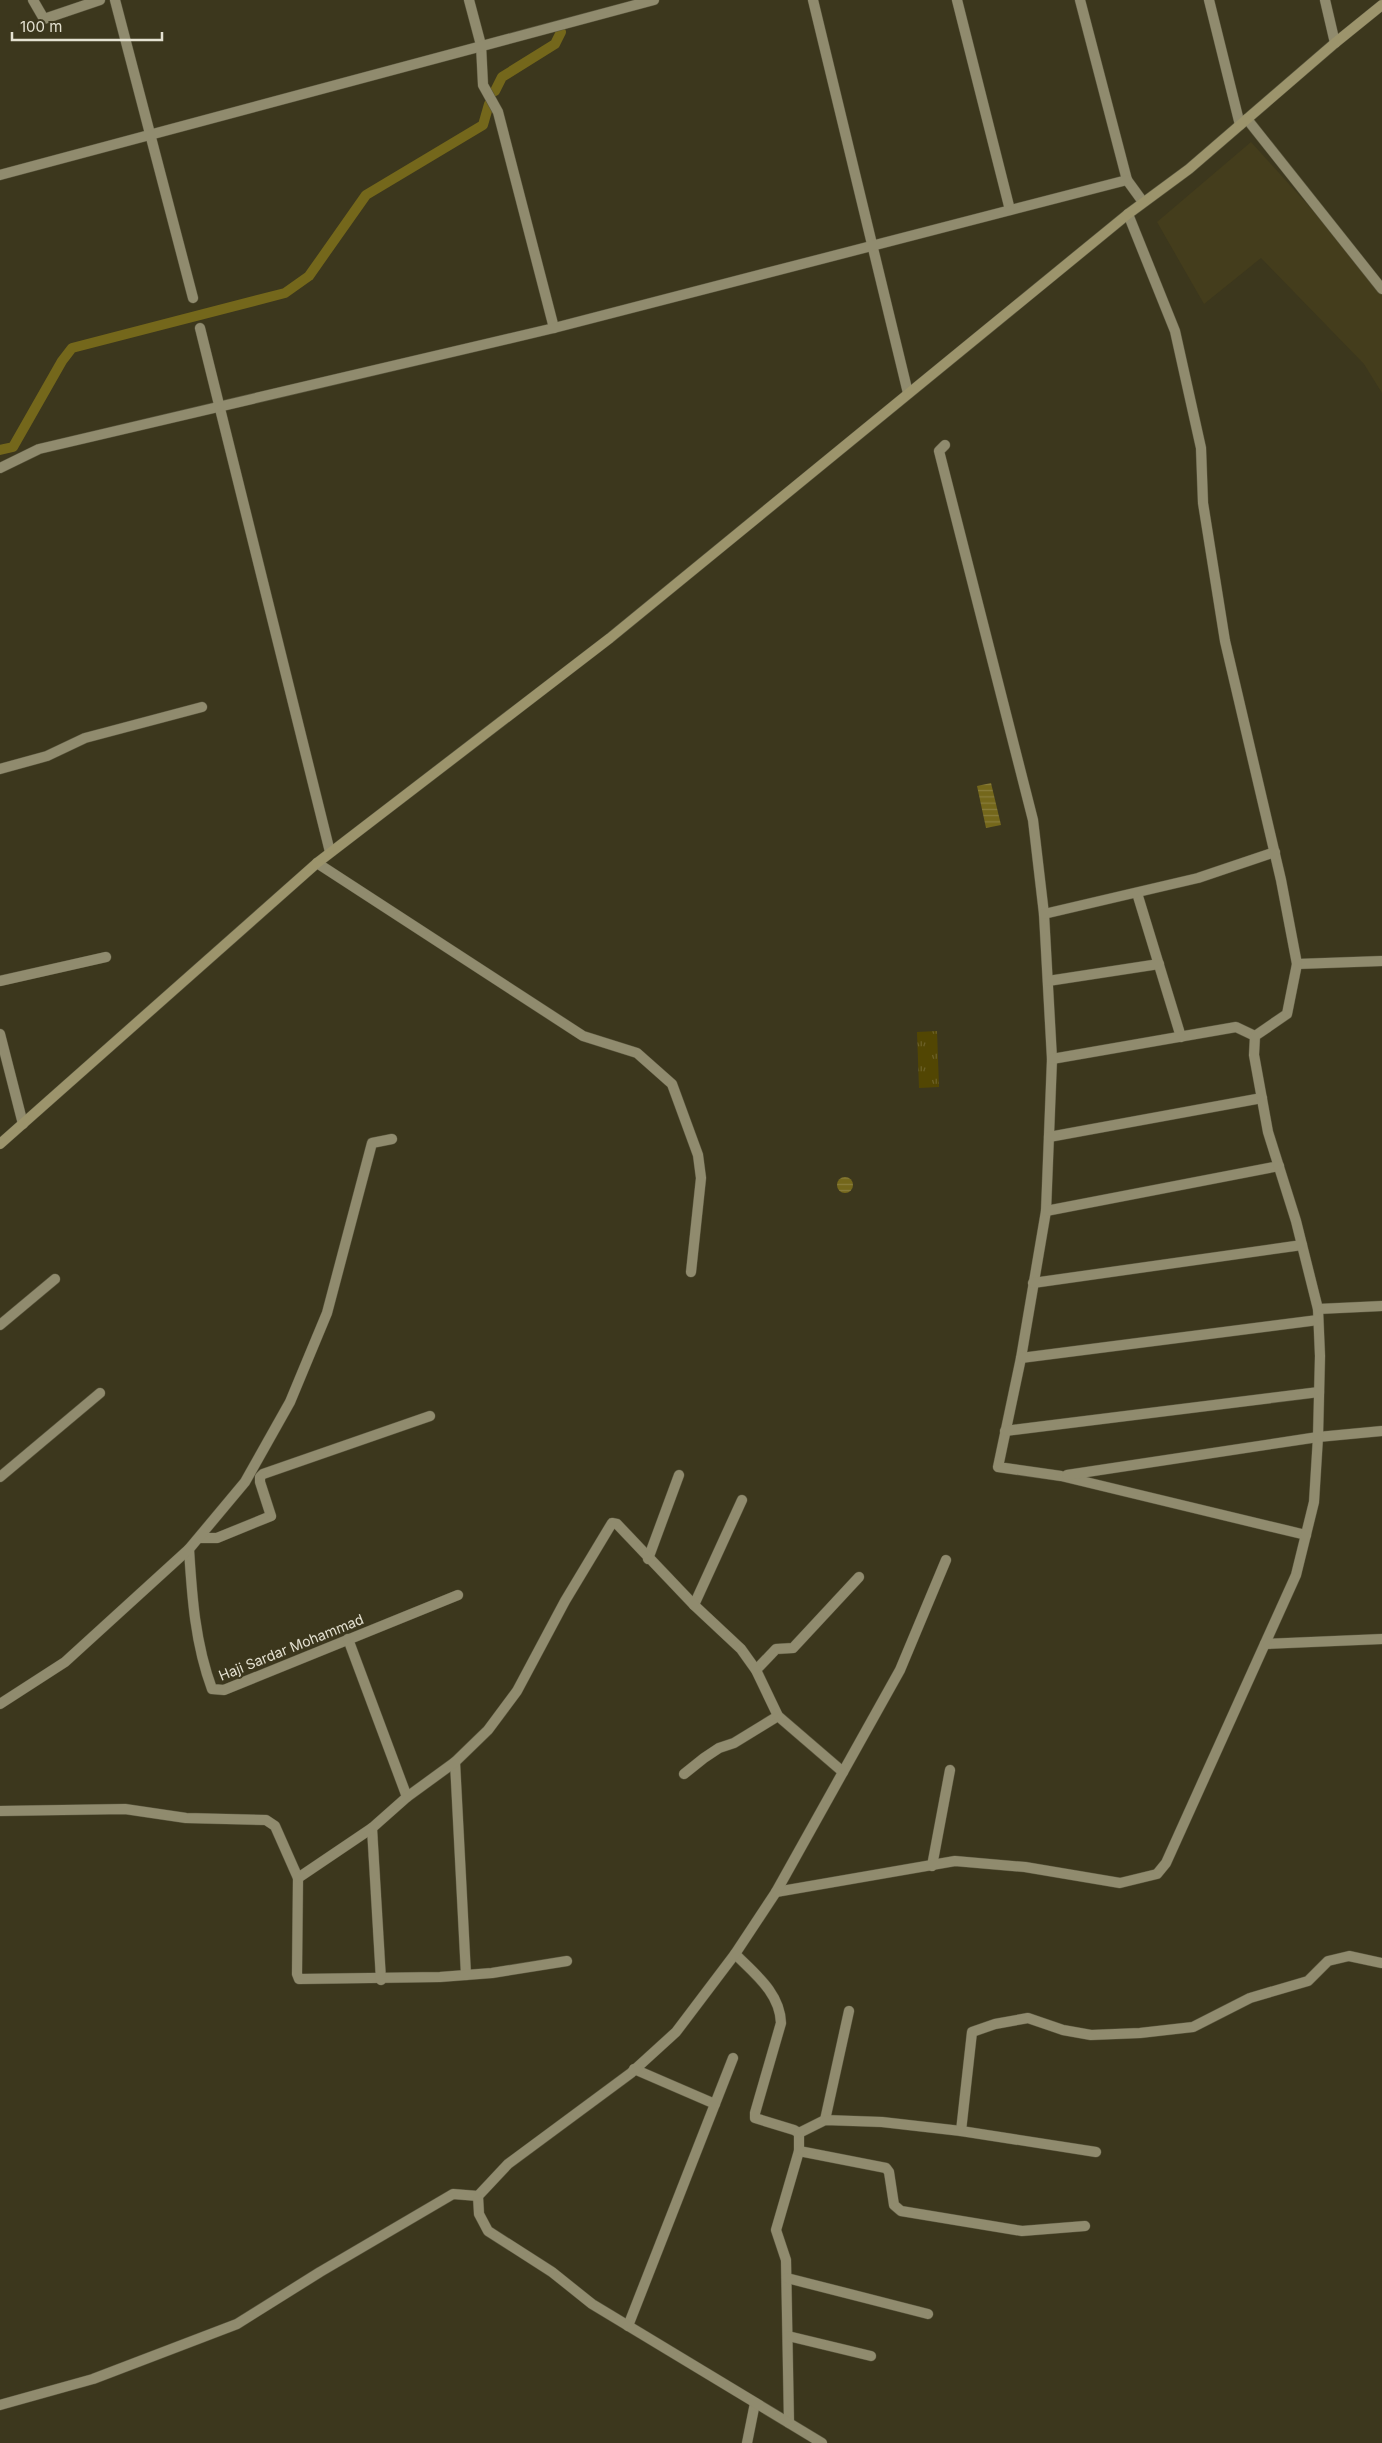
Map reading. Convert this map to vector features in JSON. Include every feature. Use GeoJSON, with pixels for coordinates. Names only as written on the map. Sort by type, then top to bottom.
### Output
{"type":"FeatureCollection","features":[{"type":"Feature","properties":{"kind":"main road"},"geometry":{"type":"LineString","coordinates":[[0,1144],[330,852],[610,638],[1128,214],[1188,169],[1382,5]]}},
{"type":"Feature","properties":{"kind":"street"},"geometry":{"type":"LineString","coordinates":[[33,0],[44,19],[100,0]]}},
{"type":"Feature","properties":{"kind":"street"},"geometry":{"type":"LineString","coordinates":[[115,0],[192,298]]}},
{"type":"Feature","properties":{"kind":"street"},"geometry":{"type":"LineString","coordinates":[[469,0],[481,45],[483,85],[498,112],[554,328]]}},
{"type":"Feature","properties":{"kind":"street"},"geometry":{"type":"LineString","coordinates":[[617,9],[624,0]]}},
{"type":"Feature","properties":{"kind":"street"},"geometry":{"type":"LineString","coordinates":[[0,175],[654,0]]}},
{"type":"Feature","properties":{"kind":"street"},"geometry":{"type":"LineString","coordinates":[[813,0],[908,393]]}},
{"type":"Feature","properties":{"kind":"street"},"geometry":{"type":"LineString","coordinates":[[957,0],[1010,210]]}},
{"type":"Feature","properties":{"kind":"street"},"geometry":{"type":"LineString","coordinates":[[1080,0],[1127,180],[1143,202]]}},
{"type":"Feature","properties":{"kind":"street"},"geometry":{"type":"LineString","coordinates":[[1209,0],[1244,122],[1382,288]]}},
{"type":"Feature","properties":{"kind":"street"},"geometry":{"type":"LineString","coordinates":[[1324,0],[1335,43]]}},
{"type":"Feature","properties":{"kind":"street"},"geometry":{"type":"LineString","coordinates":[[0,468],[39,449],[554,328],[1127,180]]}},
{"type":"Feature","properties":{"kind":"street"},"geometry":{"type":"LineString","coordinates":[[1128,214],[1175,331],[1201,448],[1203,503],[1226,641],[1275,852],[1297,964],[1287,1014],[1255,1036]]}},
{"type":"Feature","properties":{"kind":"street"},"geometry":{"type":"LineString","coordinates":[[200,328],[330,852]]}},
{"type":"Feature","properties":{"kind":"street"},"geometry":{"type":"LineString","coordinates":[[944,445],[939,451],[1033,820],[1044,914],[1048,981],[1052,1059],[1046,1211],[1021,1358],[998,1467],[1061,1476],[1306,1535]]}},
{"type":"Feature","properties":{"kind":"street"},"geometry":{"type":"LineString","coordinates":[[0,769],[47,756],[84,738],[202,707]]}},
{"type":"Feature","properties":{"kind":"street"},"geometry":{"type":"LineString","coordinates":[[1044,914],[1198,878],[1275,852]]}},
{"type":"Feature","properties":{"kind":"street"},"geometry":{"type":"LineString","coordinates":[[317,863],[583,1036],[637,1053],[672,1084],[698,1155],[701,1178],[691,1272]]}},
{"type":"Feature","properties":{"kind":"street"},"geometry":{"type":"LineString","coordinates":[[1136,893],[1181,1037]]}},
{"type":"Feature","properties":{"kind":"street"},"geometry":{"type":"LineString","coordinates":[[0,981],[106,956]]}},
{"type":"Feature","properties":{"kind":"street"},"geometry":{"type":"LineString","coordinates":[[1297,964],[1382,960]]}},
{"type":"Feature","properties":{"kind":"street"},"geometry":{"type":"LineString","coordinates":[[1048,981],[1159,964]]}},
{"type":"Feature","properties":{"kind":"street"},"geometry":{"type":"LineString","coordinates":[[1052,1059],[1236,1027],[1255,1036]]}},
{"type":"Feature","properties":{"kind":"street"},"geometry":{"type":"LineString","coordinates":[[0,1034],[23,1124]]}},
{"type":"Feature","properties":{"kind":"street"},"geometry":{"type":"LineString","coordinates":[[776,1892],[955,1861],[1025,1867],[1120,1883],[1157,1874],[1166,1863],[1296,1575],[1314,1502],[1320,1392],[1318,1314],[1302,1245],[1268,1132],[1254,1055],[1255,1036]]}},
{"type":"Feature","properties":{"kind":"street"},"geometry":{"type":"LineString","coordinates":[[1049,1137],[1262,1098]]}},
{"type":"Feature","properties":{"kind":"street"},"geometry":{"type":"LineString","coordinates":[[0,1704],[66,1662],[189,1549],[245,1482],[290,1402],[327,1313],[372,1142],[392,1139]]}},
{"type":"Feature","properties":{"kind":"street"},"geometry":{"type":"LineString","coordinates":[[1046,1211],[1279,1166]]}},
{"type":"Feature","properties":{"kind":"street"},"geometry":{"type":"LineString","coordinates":[[1033,1283],[1302,1245]]}},
{"type":"Feature","properties":{"kind":"street"},"geometry":{"type":"LineString","coordinates":[[0,1325],[55,1279]]}},
{"type":"Feature","properties":{"kind":"street"},"geometry":{"type":"LineString","coordinates":[[1021,1358],[1382,1306]]}},
{"type":"Feature","properties":{"kind":"street"},"geometry":{"type":"LineString","coordinates":[[1005,1431],[1320,1392]]}},
{"type":"Feature","properties":{"kind":"street"},"geometry":{"type":"LineString","coordinates":[[0,1478],[100,1393]]}},
{"type":"Feature","properties":{"kind":"street"},"geometry":{"type":"LineString","coordinates":[[199,1538],[217,1538],[271,1516],[260,1482],[260,1477],[263,1474],[430,1416]]}},
{"type":"Feature","properties":{"kind":"street"},"geometry":{"type":"LineString","coordinates":[[1061,1476],[1318,1437],[1382,1432]]}},
{"type":"Feature","properties":{"kind":"street"},"geometry":{"type":"LineString","coordinates":[[648,1559],[679,1475]]}},
{"type":"Feature","properties":{"kind":"street"},"geometry":{"type":"LineString","coordinates":[[694,1605],[742,1500]]}},
{"type":"Feature","properties":{"kind":"street"},"geometry":{"type":"LineString","coordinates":[[298,1878],[372,1828],[407,1796],[455,1762],[488,1730],[517,1691],[609,1525],[612,1523],[617,1524],[648,1559],[740,1649],[756,1670],[778,1716],[843,1772]]}},
{"type":"Feature","properties":{"kind":"street","name":"Haji Sardar Mohammad"},"geometry":{"type":"LineString","coordinates":[[189,1549],[192,1604],[201,1660],[212,1689],[224,1690],[458,1595]]}},
{"type":"Feature","properties":{"kind":"street"},"geometry":{"type":"LineString","coordinates":[[822,2443],[592,2304],[552,2272],[488,2231],[479,2214],[478,2196],[508,2164],[634,2069],[676,2032],[735,1954],[776,1892],[900,1670],[946,1560]]}},
{"type":"Feature","properties":{"kind":"street"},"geometry":{"type":"LineString","coordinates":[[756,1670],[776,1649],[793,1648],[859,1577]]}},
{"type":"Feature","properties":{"kind":"street"},"geometry":{"type":"LineString","coordinates":[[1265,1644],[1382,1639]]}},
{"type":"Feature","properties":{"kind":"street"},"geometry":{"type":"LineString","coordinates":[[348,1640],[407,1796]]}},
{"type":"Feature","properties":{"kind":"street"},"geometry":{"type":"LineString","coordinates":[[684,1774],[719,1748],[734,1743],[778,1716]]}},
{"type":"Feature","properties":{"kind":"street"},"geometry":{"type":"LineString","coordinates":[[455,1762],[466,1975]]}},
{"type":"Feature","properties":{"kind":"street"},"geometry":{"type":"LineString","coordinates":[[932,1866],[950,1770]]}},
{"type":"Feature","properties":{"kind":"street"},"geometry":{"type":"LineString","coordinates":[[0,1812],[125,1809],[186,1818],[266,1820],[275,1826],[298,1878],[297,1974],[299,1979],[381,1980],[466,1975],[567,1961]]}},
{"type":"Feature","properties":{"kind":"street"},"geometry":{"type":"LineString","coordinates":[[372,1828],[381,1980]]}},
{"type":"Feature","properties":{"kind":"street"},"geometry":{"type":"LineString","coordinates":[[735,1954],[770,1990],[781,2016],[781,2023],[755,2118],[799,2133]]}},
{"type":"Feature","properties":{"kind":"street"},"geometry":{"type":"LineString","coordinates":[[961,2131],[972,2032],[994,2024],[1028,2018],[1063,2030],[1091,2035],[1140,2033],[1193,2027],[1250,1998],[1308,1981],[1328,1961],[1348,1956],[1382,1963]]}},
{"type":"Feature","properties":{"kind":"street"},"geometry":{"type":"LineString","coordinates":[[825,2120],[848,2011]]}},
{"type":"Feature","properties":{"kind":"street"},"geometry":{"type":"LineString","coordinates":[[628,2326],[733,2058]]}},
{"type":"Feature","properties":{"kind":"street"},"geometry":{"type":"LineString","coordinates":[[634,2069],[715,2104]]}},
{"type":"Feature","properties":{"kind":"street"},"geometry":{"type":"LineString","coordinates":[[799,2133],[825,2120],[882,2122],[961,2131],[1096,2152]]}},
{"type":"Feature","properties":{"kind":"street"},"geometry":{"type":"LineString","coordinates":[[789,2423],[786,2260],[776,2230],[799,2151],[799,2133]]}},
{"type":"Feature","properties":{"kind":"street"},"geometry":{"type":"LineString","coordinates":[[799,2151],[886,2168],[889,2172],[894,2205],[901,2211],[1022,2232],[1085,2226]]}},
{"type":"Feature","properties":{"kind":"street"},"geometry":{"type":"LineString","coordinates":[[0,2405],[92,2379],[237,2324],[328,2267],[453,2194],[478,2196]]}},
{"type":"Feature","properties":{"kind":"street"},"geometry":{"type":"LineString","coordinates":[[787,2278],[928,2314]]}},
{"type":"Feature","properties":{"kind":"street"},"geometry":{"type":"LineString","coordinates":[[788,2336],[871,2356]]}},
{"type":"Feature","properties":{"kind":"street"},"geometry":{"type":"LineString","coordinates":[[747,2443],[754,2402]]}},
{"type":"Feature","properties":{"kind":"shaded area"},"geometry":{"type":"Polygon","coordinates":[[[1251,142],[1382,287],[1382,393],[1364,364],[1261,258],[1204,304],[1157,222],[1251,142]]]}},
{"type":"Feature","properties":{"kind":"shaded area"},"geometry":{"type":"Polygon","coordinates":[[[991,783],[1001,825],[986,828],[977,786],[991,783]]]}},
{"type":"Feature","properties":{"kind":"shaded area"},"geometry":{"type":"Polygon","coordinates":[[[842,1177],[848,1177],[853,1182],[851,1191],[842,1193],[837,1188],[837,1182],[842,1177]]]}},
{"type":"Feature","properties":{"kind":"green space"},"geometry":{"type":"Polygon","coordinates":[[[937,1031],[939,1087],[919,1088],[917,1032],[937,1031]]]}},
{"type":"Feature","properties":{"kind":"waterway"},"geometry":{"type":"LineString","coordinates":[[495,91],[502,77],[555,44],[561,32]]}},
{"type":"Feature","properties":{"kind":"waterway"},"geometry":{"type":"LineString","coordinates":[[0,450],[13,447],[62,361],[72,348],[285,293],[309,276],[366,195],[483,125],[489,104]]}}]}
